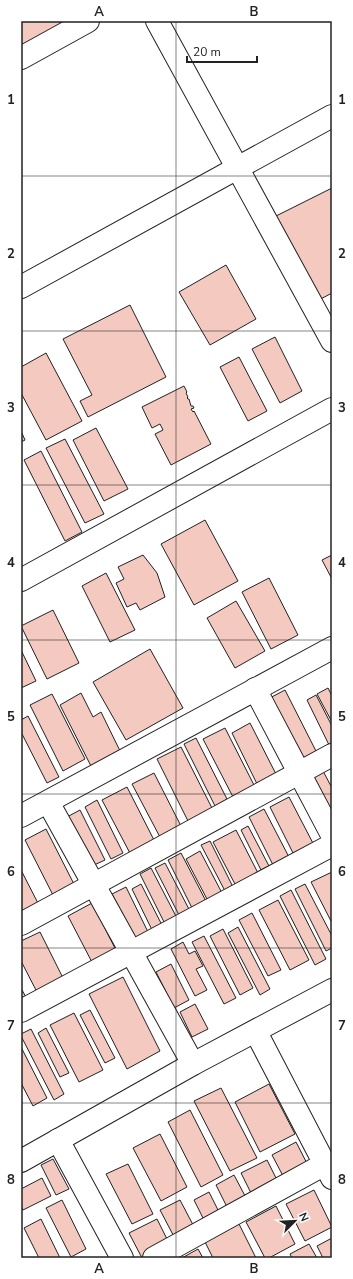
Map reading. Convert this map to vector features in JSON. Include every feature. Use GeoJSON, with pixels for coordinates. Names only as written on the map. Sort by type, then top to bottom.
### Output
{"type":"FeatureCollection","features":[{"type":"Feature","properties":{"kind":"street"},"geometry":{"type":"LineString","coordinates":[[21,58],[88,21]]}},
{"type":"Feature","properties":{"kind":"street"},"geometry":{"type":"LineString","coordinates":[[157,21],[332,341]]}},
{"type":"Feature","properties":{"kind":"street"},"geometry":{"type":"LineString","coordinates":[[21,287],[332,116]]}},
{"type":"Feature","properties":{"kind":"street"},"geometry":{"type":"LineString","coordinates":[[21,580],[332,409]]}},
{"type":"Feature","properties":{"kind":"street"},"geometry":{"type":"LineString","coordinates":[[21,816],[332,648]]}},
{"type":"Feature","properties":{"kind":"street"},"geometry":{"type":"LineString","coordinates":[[255,689],[332,835]]}},
{"type":"Feature","properties":{"kind":"street"},"geometry":{"type":"LineString","coordinates":[[21,924],[332,755]]}},
{"type":"Feature","properties":{"kind":"street"},"geometry":{"type":"LineString","coordinates":[[48,802],[193,1064]]}},
{"type":"Feature","properties":{"kind":"street"},"geometry":{"type":"LineString","coordinates":[[21,1011],[332,845]]}},
{"type":"Feature","properties":{"kind":"street"},"geometry":{"type":"LineString","coordinates":[[21,1161],[193,1064],[332,991]]}},
{"type":"Feature","properties":{"kind":"street"},"geometry":{"type":"LineString","coordinates":[[154,1258],[328,1171],[256,1032]]}},
{"type":"Feature","properties":{"kind":"street"},"geometry":{"type":"LineString","coordinates":[[58,1140],[122,1258]]}},
{"type":"Feature","properties":{"kind":"building"},"geometry":{"type":"Polygon","coordinates":[[[21,21],[60,21],[62,26],[21,48],[21,21]]]}},
{"type":"Feature","properties":{"kind":"building"},"geometry":{"type":"Polygon","coordinates":[[[332,188],[332,293],[315,302],[272,218],[332,188]]]}},
{"type":"Feature","properties":{"kind":"building"},"geometry":{"type":"Polygon","coordinates":[[[226,265],[256,319],[210,345],[179,292],[226,265]]]}},
{"type":"Feature","properties":{"kind":"building"},"geometry":{"type":"Polygon","coordinates":[[[130,305],[166,377],[88,417],[80,401],[92,395],[63,339],[130,305]]]}},
{"type":"Feature","properties":{"kind":"building"},"geometry":{"type":"Polygon","coordinates":[[[275,337],[302,391],[280,403],[252,349],[275,337]]]}},
{"type":"Feature","properties":{"kind":"building"},"geometry":{"type":"Polygon","coordinates":[[[46,353],[82,421],[46,440],[21,393],[21,367],[46,353]]]}},
{"type":"Feature","properties":{"kind":"building"},"geometry":{"type":"Polygon","coordinates":[[[239,357],[267,411],[248,421],[220,367],[239,357]]]}},
{"type":"Feature","properties":{"kind":"building"},"geometry":{"type":"Polygon","coordinates":[[[184,386],[187,392],[187,398],[189,399],[191,406],[194,408],[191,409],[193,412],[194,411],[211,444],[171,465],[155,434],[163,430],[160,424],[152,428],[142,407],[184,386]]]}},
{"type":"Feature","properties":{"kind":"building"},"geometry":{"type":"Polygon","coordinates":[[[96,428],[128,489],[104,501],[73,440],[96,428]]]}},
{"type":"Feature","properties":{"kind":"building"},"geometry":{"type":"Polygon","coordinates":[[[21,431],[25,440],[21,442],[21,431]]]}},
{"type":"Feature","properties":{"kind":"building"},"geometry":{"type":"Polygon","coordinates":[[[65,439],[104,514],[85,523],[46,448],[65,439]]]}},
{"type":"Feature","properties":{"kind":"building"},"geometry":{"type":"Polygon","coordinates":[[[41,451],[82,532],[65,541],[24,460],[41,451]]]}},
{"type":"Feature","properties":{"kind":"building"},"geometry":{"type":"Polygon","coordinates":[[[205,520],[238,581],[194,605],[161,544],[205,520]]]}},
{"type":"Feature","properties":{"kind":"building"},"geometry":{"type":"Polygon","coordinates":[[[143,555],[157,573],[165,597],[140,610],[136,603],[127,607],[116,583],[124,579],[118,567],[143,555]]]}},
{"type":"Feature","properties":{"kind":"building"},"geometry":{"type":"Polygon","coordinates":[[[332,555],[332,579],[322,560],[332,555]]]}},
{"type":"Feature","properties":{"kind":"building"},"geometry":{"type":"Polygon","coordinates":[[[106,573],[135,630],[110,642],[82,586],[106,573]]]}},
{"type":"Feature","properties":{"kind":"building"},"geometry":{"type":"Polygon","coordinates":[[[269,578],[298,635],[271,649],[242,592],[269,578]]]}},
{"type":"Feature","properties":{"kind":"building"},"geometry":{"type":"Polygon","coordinates":[[[236,601],[265,651],[235,668],[207,618],[236,601]]]}},
{"type":"Feature","properties":{"kind":"building"},"geometry":{"type":"Polygon","coordinates":[[[53,610],[79,663],[47,679],[21,626],[53,610]]]}},
{"type":"Feature","properties":{"kind":"building"},"geometry":{"type":"Polygon","coordinates":[[[150,649],[183,708],[126,740],[93,682],[150,649]]]}},
{"type":"Feature","properties":{"kind":"building"},"geometry":{"type":"Polygon","coordinates":[[[21,650],[36,681],[21,688],[21,650]]]}},
{"type":"Feature","properties":{"kind":"building"},"geometry":{"type":"Polygon","coordinates":[[[328,688],[332,696],[332,722],[317,694],[328,688]]]}},
{"type":"Feature","properties":{"kind":"building"},"geometry":{"type":"Polygon","coordinates":[[[285,690],[318,755],[299,764],[266,700],[285,690]]]}},
{"type":"Feature","properties":{"kind":"building"},"geometry":{"type":"Polygon","coordinates":[[[81,693],[93,717],[101,712],[122,755],[93,770],[60,705],[81,693]]]}},
{"type":"Feature","properties":{"kind":"building"},"geometry":{"type":"Polygon","coordinates":[[[52,694],[85,759],[63,771],[30,705],[52,694]]]}},
{"type":"Feature","properties":{"kind":"building"},"geometry":{"type":"Polygon","coordinates":[[[316,695],[332,726],[331,749],[307,700],[316,695]]]}},
{"type":"Feature","properties":{"kind":"building"},"geometry":{"type":"Polygon","coordinates":[[[28,716],[59,777],[47,783],[21,732],[21,720],[28,716]]]}},
{"type":"Feature","properties":{"kind":"building"},"geometry":{"type":"Polygon","coordinates":[[[250,723],[278,778],[259,788],[232,733],[250,723]]]}},
{"type":"Feature","properties":{"kind":"building"},"geometry":{"type":"Polygon","coordinates":[[[225,728],[255,787],[233,797],[203,739],[225,728]]]}},
{"type":"Feature","properties":{"kind":"building"},"geometry":{"type":"Polygon","coordinates":[[[196,738],[227,799],[215,806],[184,744],[196,738]]]}},
{"type":"Feature","properties":{"kind":"building"},"geometry":{"type":"Polygon","coordinates":[[[181,747],[213,810],[189,823],[157,759],[181,747]]]}},
{"type":"Feature","properties":{"kind":"building"},"geometry":{"type":"Polygon","coordinates":[[[323,771],[332,788],[332,839],[303,781],[323,771]]]}},
{"type":"Feature","properties":{"kind":"building"},"geometry":{"type":"Polygon","coordinates":[[[154,773],[182,828],[161,839],[132,784],[154,773]]]}},
{"type":"Feature","properties":{"kind":"building"},"geometry":{"type":"Polygon","coordinates":[[[127,787],[156,844],[132,857],[102,800],[127,787]]]}},
{"type":"Feature","properties":{"kind":"building"},"geometry":{"type":"Polygon","coordinates":[[[289,797],[316,849],[296,859],[270,807],[289,797]]]}},
{"type":"Feature","properties":{"kind":"building"},"geometry":{"type":"Polygon","coordinates":[[[97,800],[123,853],[111,859],[85,807],[97,800]]]}},
{"type":"Feature","properties":{"kind":"building"},"geometry":{"type":"Polygon","coordinates":[[[264,809],[290,859],[274,867],[249,817],[264,809]]]}},
{"type":"Feature","properties":{"kind":"building"},"geometry":{"type":"Polygon","coordinates":[[[80,810],[105,860],[92,866],[67,817],[80,810]]]}},
{"type":"Feature","properties":{"kind":"building"},"geometry":{"type":"Polygon","coordinates":[[[248,826],[269,866],[261,870],[241,830],[248,826]]]}},
{"type":"Feature","properties":{"kind":"building"},"geometry":{"type":"Polygon","coordinates":[[[46,829],[77,890],[56,901],[25,840],[46,829]]]}},
{"type":"Feature","properties":{"kind":"building"},"geometry":{"type":"Polygon","coordinates":[[[236,830],[259,875],[236,886],[213,842],[236,830]]]}},
{"type":"Feature","properties":{"kind":"building"},"geometry":{"type":"Polygon","coordinates":[[[210,841],[233,887],[225,891],[201,845],[210,841]]]}},
{"type":"Feature","properties":{"kind":"building"},"geometry":{"type":"Polygon","coordinates":[[[200,851],[222,893],[208,901],[186,859],[200,851]]]}},
{"type":"Feature","properties":{"kind":"building"},"geometry":{"type":"Polygon","coordinates":[[[181,853],[209,907],[195,914],[168,860],[181,853]]]}},
{"type":"Feature","properties":{"kind":"building"},"geometry":{"type":"Polygon","coordinates":[[[165,863],[191,913],[181,919],[155,868],[165,863]]]}},
{"type":"Feature","properties":{"kind":"building"},"geometry":{"type":"Polygon","coordinates":[[[151,868],[179,922],[167,928],[140,874],[151,868]]]}},
{"type":"Feature","properties":{"kind":"building"},"geometry":{"type":"Polygon","coordinates":[[[21,870],[41,909],[21,914],[21,870]]]}},
{"type":"Feature","properties":{"kind":"building"},"geometry":{"type":"Polygon","coordinates":[[[332,872],[332,923],[311,882],[332,872]]]}},
{"type":"Feature","properties":{"kind":"building"},"geometry":{"type":"Polygon","coordinates":[[[141,884],[164,929],[154,934],[132,889],[141,884]]]}},
{"type":"Feature","properties":{"kind":"building"},"geometry":{"type":"Polygon","coordinates":[[[305,884],[332,936],[332,948],[326,951],[295,889],[305,884]]]}},
{"type":"Feature","properties":{"kind":"building"},"geometry":{"type":"Polygon","coordinates":[[[126,887],[149,934],[137,941],[112,894],[126,887]]]}},
{"type":"Feature","properties":{"kind":"building"},"geometry":{"type":"Polygon","coordinates":[[[291,890],[326,959],[315,965],[280,896],[291,890]]]}},
{"type":"Feature","properties":{"kind":"building"},"geometry":{"type":"Polygon","coordinates":[[[278,900],[309,960],[290,970],[259,910],[278,900]]]}},
{"type":"Feature","properties":{"kind":"building"},"geometry":{"type":"Polygon","coordinates":[[[92,903],[119,956],[95,968],[68,916],[92,903]]]}},
{"type":"Feature","properties":{"kind":"building"},"geometry":{"type":"Polygon","coordinates":[[[252,913],[281,970],[268,976],[239,920],[252,913]]]}},
{"type":"Feature","properties":{"kind":"building"},"geometry":{"type":"Polygon","coordinates":[[[238,927],[270,989],[260,995],[228,933],[238,927]]]}},
{"type":"Feature","properties":{"kind":"building"},"geometry":{"type":"Polygon","coordinates":[[[223,929],[253,988],[240,995],[210,936],[223,929]]]}},
{"type":"Feature","properties":{"kind":"building"},"geometry":{"type":"Polygon","coordinates":[[[40,932],[64,980],[38,994],[21,961],[21,941],[40,932]]]}},
{"type":"Feature","properties":{"kind":"building"},"geometry":{"type":"Polygon","coordinates":[[[204,936],[236,998],[224,1004],[192,942],[204,936]]]}},
{"type":"Feature","properties":{"kind":"building"},"geometry":{"type":"Polygon","coordinates":[[[183,942],[189,954],[195,951],[203,966],[196,969],[207,990],[195,996],[171,949],[183,942]]]}},
{"type":"Feature","properties":{"kind":"building"},"geometry":{"type":"Polygon","coordinates":[[[171,964],[189,1000],[174,1008],[156,972],[171,964]]]}},
{"type":"Feature","properties":{"kind":"building"},"geometry":{"type":"Polygon","coordinates":[[[123,977],[160,1051],[127,1069],[89,994],[123,977]]]}},
{"type":"Feature","properties":{"kind":"building"},"geometry":{"type":"Polygon","coordinates":[[[21,988],[28,1001],[21,1004],[21,988]]]}},
{"type":"Feature","properties":{"kind":"building"},"geometry":{"type":"Polygon","coordinates":[[[195,1004],[208,1029],[192,1037],[180,1012],[195,1004]]]}},
{"type":"Feature","properties":{"kind":"building"},"geometry":{"type":"Polygon","coordinates":[[[90,1010],[115,1058],[105,1063],[80,1015],[90,1010]]]}},
{"type":"Feature","properties":{"kind":"building"},"geometry":{"type":"Polygon","coordinates":[[[74,1013],[103,1070],[79,1082],[50,1025],[74,1013]]]}},
{"type":"Feature","properties":{"kind":"building"},"geometry":{"type":"Polygon","coordinates":[[[46,1028],[69,1073],[60,1077],[38,1033],[46,1028]]]}},
{"type":"Feature","properties":{"kind":"building"},"geometry":{"type":"Polygon","coordinates":[[[31,1029],[64,1094],[54,1100],[21,1036],[21,1034],[31,1029]]]}},
{"type":"Feature","properties":{"kind":"building"},"geometry":{"type":"Polygon","coordinates":[[[21,1047],[47,1098],[33,1106],[21,1083],[21,1047]]]}},
{"type":"Feature","properties":{"kind":"building"},"geometry":{"type":"Polygon","coordinates":[[[269,1084],[295,1134],[260,1152],[235,1102],[269,1084]]]}},
{"type":"Feature","properties":{"kind":"building"},"geometry":{"type":"Polygon","coordinates":[[[221,1088],[257,1158],[230,1171],[194,1101],[221,1088]]]}},
{"type":"Feature","properties":{"kind":"building"},"geometry":{"type":"Polygon","coordinates":[[[190,1110],[223,1175],[201,1187],[168,1122],[190,1110]]]}},
{"type":"Feature","properties":{"kind":"building"},"geometry":{"type":"Polygon","coordinates":[[[160,1134],[187,1187],[161,1201],[133,1148],[160,1134]]]}},
{"type":"Feature","properties":{"kind":"building"},"geometry":{"type":"Polygon","coordinates":[[[296,1142],[316,1181],[292,1193],[272,1155],[296,1142]]]}},
{"type":"Feature","properties":{"kind":"building"},"geometry":{"type":"Polygon","coordinates":[[[53,1159],[69,1189],[56,1195],[41,1165],[53,1159]]]}},
{"type":"Feature","properties":{"kind":"building"},"geometry":{"type":"Polygon","coordinates":[[[267,1160],[284,1194],[258,1207],[241,1173],[267,1160]]]}},
{"type":"Feature","properties":{"kind":"building"},"geometry":{"type":"Polygon","coordinates":[[[128,1164],[153,1214],[132,1224],[106,1174],[128,1164]]]}},
{"type":"Feature","properties":{"kind":"building"},"geometry":{"type":"Polygon","coordinates":[[[234,1175],[252,1209],[233,1219],[216,1185],[234,1175]]]}},
{"type":"Feature","properties":{"kind":"building"},"geometry":{"type":"Polygon","coordinates":[[[42,1178],[51,1196],[23,1210],[21,1206],[21,1189],[42,1178]]]}},
{"type":"Feature","properties":{"kind":"building"},"geometry":{"type":"Polygon","coordinates":[[[314,1190],[332,1227],[305,1241],[286,1204],[314,1190]]]}},
{"type":"Feature","properties":{"kind":"building"},"geometry":{"type":"Polygon","coordinates":[[[209,1192],[224,1222],[209,1230],[194,1200],[209,1192]]]}},
{"type":"Feature","properties":{"kind":"building"},"geometry":{"type":"Polygon","coordinates":[[[62,1200],[86,1249],[71,1257],[46,1208],[62,1200]]]}},
{"type":"Feature","properties":{"kind":"building"},"geometry":{"type":"Polygon","coordinates":[[[180,1200],[201,1240],[181,1250],[160,1210],[180,1200]]]}},
{"type":"Feature","properties":{"kind":"building"},"geometry":{"type":"Polygon","coordinates":[[[276,1206],[295,1244],[269,1258],[265,1258],[246,1222],[276,1206]]]}},
{"type":"Feature","properties":{"kind":"building"},"geometry":{"type":"Polygon","coordinates":[[[41,1219],[60,1258],[39,1258],[24,1228],[41,1219]]]}},
{"type":"Feature","properties":{"kind":"building"},"geometry":{"type":"Polygon","coordinates":[[[157,1219],[175,1255],[169,1258],[142,1258],[129,1233],[157,1219]]]}},
{"type":"Feature","properties":{"kind":"building"},"geometry":{"type":"Polygon","coordinates":[[[239,1224],[256,1258],[213,1258],[205,1242],[239,1224]]]}},
{"type":"Feature","properties":{"kind":"building"},"geometry":{"type":"Polygon","coordinates":[[[332,1238],[332,1258],[323,1258],[317,1246],[332,1238]]]}},
{"type":"Feature","properties":{"kind":"building"},"geometry":{"type":"Polygon","coordinates":[[[309,1244],[317,1258],[292,1258],[290,1254],[309,1244]]]}},
{"type":"Feature","properties":{"kind":"building"},"geometry":{"type":"Polygon","coordinates":[[[198,1249],[203,1258],[182,1258],[198,1249]]]}}]}
